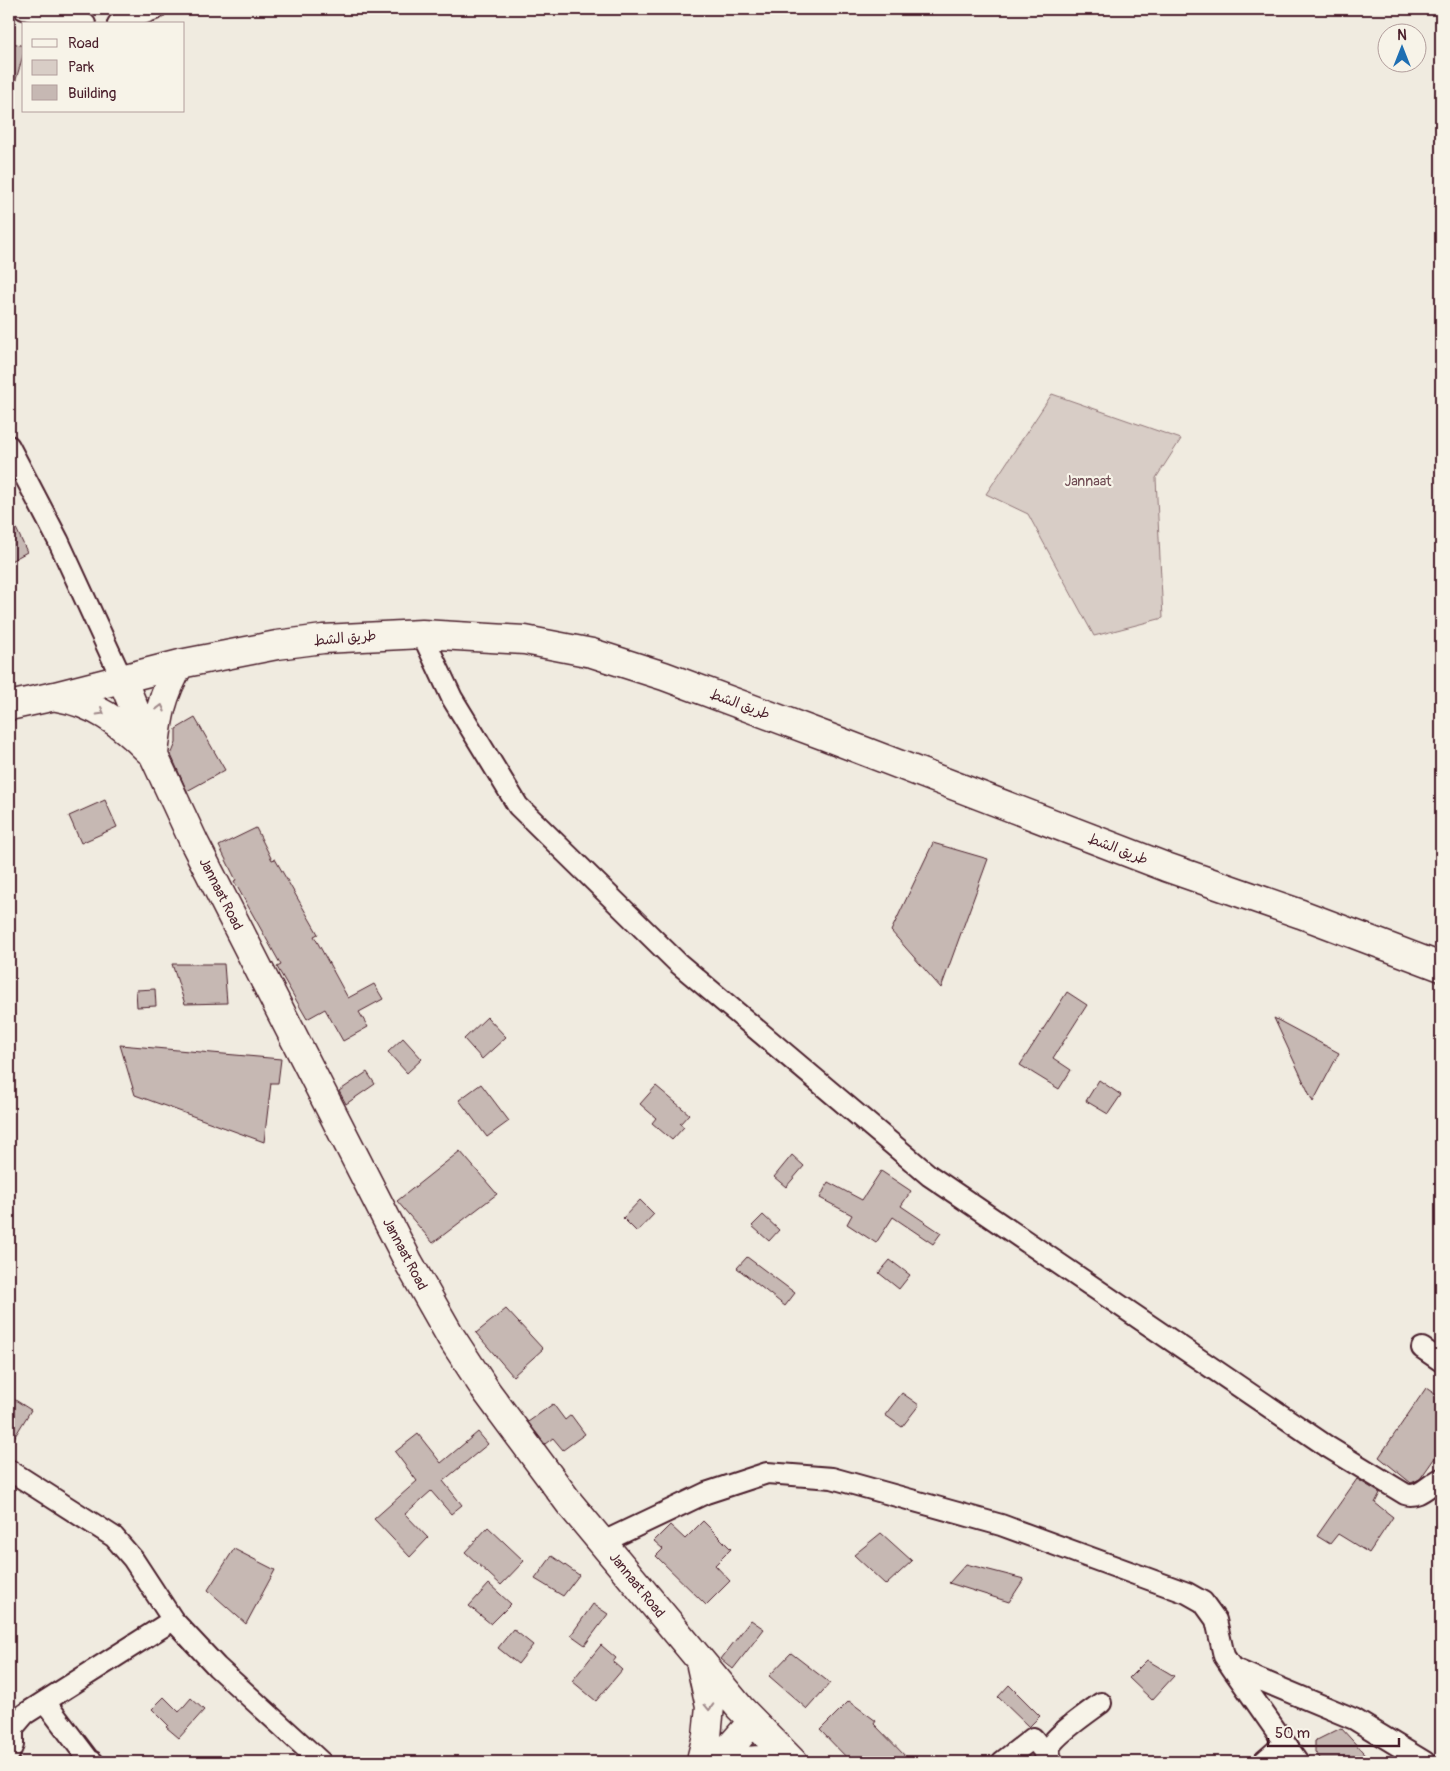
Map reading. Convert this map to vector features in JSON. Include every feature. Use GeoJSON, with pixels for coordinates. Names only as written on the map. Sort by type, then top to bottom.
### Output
{"type":"FeatureCollection","features":[{"type":"Feature","properties":{"kind":"main road","name":"طريق الشط"},"geometry":{"type":"LineString","coordinates":[[9,706],[180,664],[277,645],[323,639],[422,634],[525,640],[592,653],[664,676],[1166,867],[1301,914],[1441,967]]}},
{"type":"Feature","properties":{"kind":"main road"},"geometry":{"type":"LineString","coordinates":[[154,756],[163,699],[169,682],[180,664]]}},
{"type":"Feature","properties":{"kind":"main road","name":"Jannaat Road"},"geometry":{"type":"LineString","coordinates":[[122,679],[154,756],[203,859],[409,1263],[451,1337],[487,1392],[570,1504],[746,1715],[793,1762]]}},
{"type":"Feature","properties":{"kind":"main road"},"geometry":{"type":"LineString","coordinates":[[55,696],[93,707],[116,721],[154,756]]}},
{"type":"Feature","properties":{"kind":"main road"},"geometry":{"type":"LineString","coordinates":[[699,1660],[710,1706],[705,1760]]}},
{"type":"Feature","properties":{"kind":"main road"},"geometry":{"type":"LineString","coordinates":[[705,1760],[746,1715]]}},
{"type":"Feature","properties":{"kind":"main road"},"geometry":{"type":"LineString","coordinates":[[735,1762],[772,1759],[793,1762]]}},
{"type":"Feature","properties":{"kind":"street"},"geometry":{"type":"LineString","coordinates":[[24,9],[77,22]]}},
{"type":"Feature","properties":{"kind":"street"},"geometry":{"type":"LineString","coordinates":[[123,22],[155,9]]}},
{"type":"Feature","properties":{"kind":"street"},"geometry":{"type":"LineString","coordinates":[[9,446],[58,540],[122,679]]}},
{"type":"Feature","properties":{"kind":"street"},"geometry":{"type":"LineString","coordinates":[[422,634],[452,698],[518,806],[678,963],[930,1176],[1328,1447],[1405,1494],[1410,1496],[1416,1495],[1441,1479]]}},
{"type":"Feature","properties":{"kind":"street"},"geometry":{"type":"LineString","coordinates":[[1422,1348],[1441,1361]]}},
{"type":"Feature","properties":{"kind":"street"},"geometry":{"type":"LineString","coordinates":[[9,1470],[114,1537],[133,1558],[173,1620],[217,1667],[321,1762]]}},
{"type":"Feature","properties":{"kind":"street"},"geometry":{"type":"LineString","coordinates":[[603,1542],[706,1493],[767,1473],[832,1478],[1001,1525],[1187,1592],[1203,1602],[1216,1620],[1224,1656],[1298,1762]]}},
{"type":"Feature","properties":{"kind":"street"},"geometry":{"type":"LineString","coordinates":[[9,1754],[13,1746],[13,1728],[25,1714],[173,1620]]}},
{"type":"Feature","properties":{"kind":"street"},"geometry":{"type":"LineString","coordinates":[[1232,1668],[1354,1719],[1425,1762]]}},
{"type":"Feature","properties":{"kind":"street"},"geometry":{"type":"LineString","coordinates":[[45,1702],[89,1760],[93,1762]]}},
{"type":"Feature","properties":{"kind":"street"},"geometry":{"type":"LineString","coordinates":[[1052,1760],[1050,1748],[1056,1738],[1101,1703]]}},
{"type":"Feature","properties":{"kind":"street"},"geometry":{"type":"LineString","coordinates":[[1002,1762],[1033,1738],[1052,1760]]}},
{"type":"Feature","properties":{"kind":"street"},"geometry":{"type":"LineString","coordinates":[[1262,1762],[1285,1743]]}},
{"type":"Feature","properties":{"kind":"green space","name":"Jannaat"},"geometry":{"type":"Polygon","coordinates":[[[1052,394],[1181,439],[1156,478],[1163,618],[1094,636],[1028,514],[986,494],[1052,394]]]}},
{"type":"Feature","properties":{"kind":"building"},"geometry":{"type":"Polygon","coordinates":[[[9,42],[22,45],[22,59],[13,90],[9,90],[9,42]]]}},
{"type":"Feature","properties":{"kind":"building"},"geometry":{"type":"Polygon","coordinates":[[[9,513],[27,552],[9,562],[9,513]]]}},
{"type":"Feature","properties":{"kind":"building"},"geometry":{"type":"Polygon","coordinates":[[[195,718],[225,770],[187,791],[171,755],[176,743],[176,729],[195,718]]]}},
{"type":"Feature","properties":{"kind":"building"},"geometry":{"type":"Polygon","coordinates":[[[105,800],[117,827],[81,843],[69,816],[105,800]]]}},
{"type":"Feature","properties":{"kind":"building"},"geometry":{"type":"Polygon","coordinates":[[[256,828],[272,860],[275,859],[318,934],[314,936],[348,998],[374,984],[383,999],[359,1012],[368,1027],[343,1041],[325,1009],[307,1019],[277,967],[281,965],[234,881],[236,880],[219,846],[256,828]]]}},
{"type":"Feature","properties":{"kind":"building"},"geometry":{"type":"Polygon","coordinates":[[[933,843],[988,859],[941,988],[891,931],[933,843]]]}},
{"type":"Feature","properties":{"kind":"building"},"geometry":{"type":"Polygon","coordinates":[[[172,964],[224,964],[227,1003],[185,1004],[172,964]]]}},
{"type":"Feature","properties":{"kind":"building"},"geometry":{"type":"Polygon","coordinates":[[[155,989],[156,1006],[137,1007],[136,990],[155,989]]]}},
{"type":"Feature","properties":{"kind":"building"},"geometry":{"type":"Polygon","coordinates":[[[1067,992],[1087,1005],[1053,1058],[1071,1070],[1059,1089],[1020,1065],[1067,992]]]}},
{"type":"Feature","properties":{"kind":"building"},"geometry":{"type":"Polygon","coordinates":[[[487,1017],[506,1037],[482,1059],[464,1039],[487,1017]]]}},
{"type":"Feature","properties":{"kind":"building"},"geometry":{"type":"Polygon","coordinates":[[[1274,1018],[1339,1053],[1313,1102],[1274,1018]]]}},
{"type":"Feature","properties":{"kind":"building"},"geometry":{"type":"Polygon","coordinates":[[[403,1038],[422,1059],[407,1073],[388,1052],[403,1038]]]}},
{"type":"Feature","properties":{"kind":"building"},"geometry":{"type":"Polygon","coordinates":[[[120,1045],[281,1059],[278,1083],[271,1083],[264,1142],[135,1095],[120,1045]]]}},
{"type":"Feature","properties":{"kind":"building"},"geometry":{"type":"Polygon","coordinates":[[[367,1072],[375,1084],[346,1104],[339,1091],[367,1072]]]}},
{"type":"Feature","properties":{"kind":"building"},"geometry":{"type":"Polygon","coordinates":[[[1099,1080],[1121,1095],[1108,1114],[1086,1101],[1099,1080]]]}},
{"type":"Feature","properties":{"kind":"building"},"geometry":{"type":"Polygon","coordinates":[[[481,1084],[509,1121],[487,1137],[459,1100],[481,1084]]]}},
{"type":"Feature","properties":{"kind":"building"},"geometry":{"type":"Polygon","coordinates":[[[656,1086],[689,1114],[680,1124],[684,1127],[672,1140],[652,1123],[656,1118],[640,1104],[656,1086]]]}},
{"type":"Feature","properties":{"kind":"building"},"geometry":{"type":"Polygon","coordinates":[[[460,1151],[497,1194],[433,1243],[397,1201],[460,1151]]]}},
{"type":"Feature","properties":{"kind":"building"},"geometry":{"type":"Polygon","coordinates":[[[792,1155],[804,1166],[786,1187],[774,1177],[792,1155]]]}},
{"type":"Feature","properties":{"kind":"building"},"geometry":{"type":"Polygon","coordinates":[[[881,1171],[911,1191],[901,1206],[941,1233],[933,1244],[893,1217],[876,1243],[847,1224],[852,1215],[820,1198],[828,1182],[862,1200],[881,1171]]]}},
{"type":"Feature","properties":{"kind":"building"},"geometry":{"type":"Polygon","coordinates":[[[640,1200],[654,1214],[637,1232],[623,1218],[640,1200]]]}},
{"type":"Feature","properties":{"kind":"building"},"geometry":{"type":"Polygon","coordinates":[[[763,1215],[779,1230],[769,1241],[752,1226],[763,1215]]]}},
{"type":"Feature","properties":{"kind":"building"},"geometry":{"type":"Polygon","coordinates":[[[747,1257],[795,1293],[785,1306],[737,1268],[747,1257]]]}},
{"type":"Feature","properties":{"kind":"building"},"geometry":{"type":"Polygon","coordinates":[[[890,1260],[910,1275],[899,1289],[879,1273],[890,1260]]]}},
{"type":"Feature","properties":{"kind":"building"},"geometry":{"type":"Polygon","coordinates":[[[506,1309],[543,1349],[513,1376],[476,1333],[506,1309]]]}},
{"type":"Feature","properties":{"kind":"building"},"geometry":{"type":"Polygon","coordinates":[[[1426,1388],[1441,1398],[1441,1449],[1420,1479],[1411,1483],[1379,1457],[1426,1388]]]}},
{"type":"Feature","properties":{"kind":"building"},"geometry":{"type":"Polygon","coordinates":[[[902,1393],[919,1405],[902,1427],[885,1415],[902,1393]]]}},
{"type":"Feature","properties":{"kind":"building"},"geometry":{"type":"Polygon","coordinates":[[[9,1396],[31,1410],[9,1446],[9,1396]]]}},
{"type":"Feature","properties":{"kind":"building"},"geometry":{"type":"Polygon","coordinates":[[[553,1404],[565,1420],[571,1415],[585,1434],[563,1450],[553,1438],[545,1444],[528,1422],[553,1404]]]}},
{"type":"Feature","properties":{"kind":"building"},"geometry":{"type":"Polygon","coordinates":[[[478,1432],[488,1444],[443,1481],[462,1505],[451,1514],[431,1491],[405,1514],[428,1538],[410,1557],[374,1519],[417,1481],[395,1452],[418,1434],[441,1463],[478,1432]]]}},
{"type":"Feature","properties":{"kind":"building"},"geometry":{"type":"Polygon","coordinates":[[[1357,1479],[1380,1493],[1375,1503],[1393,1517],[1369,1553],[1338,1534],[1330,1544],[1317,1536],[1357,1479]]]}},
{"type":"Feature","properties":{"kind":"building"},"geometry":{"type":"Polygon","coordinates":[[[703,1521],[731,1549],[715,1565],[730,1581],[706,1605],[656,1556],[663,1549],[654,1541],[670,1525],[685,1539],[703,1521]]]}},
{"type":"Feature","properties":{"kind":"building"},"geometry":{"type":"Polygon","coordinates":[[[488,1527],[524,1561],[501,1585],[465,1552],[488,1527]]]}},
{"type":"Feature","properties":{"kind":"building"},"geometry":{"type":"Polygon","coordinates":[[[881,1533],[912,1561],[886,1585],[854,1555],[881,1533]]]}},
{"type":"Feature","properties":{"kind":"building"},"geometry":{"type":"Polygon","coordinates":[[[234,1549],[275,1570],[246,1624],[208,1590],[234,1549]]]}},
{"type":"Feature","properties":{"kind":"building"},"geometry":{"type":"Polygon","coordinates":[[[552,1556],[579,1575],[563,1596],[535,1579],[552,1556]]]}},
{"type":"Feature","properties":{"kind":"building"},"geometry":{"type":"Polygon","coordinates":[[[966,1564],[1024,1579],[1009,1602],[949,1583],[966,1564]]]}},
{"type":"Feature","properties":{"kind":"building"},"geometry":{"type":"Polygon","coordinates":[[[489,1584],[511,1604],[491,1624],[469,1606],[489,1584]]]}},
{"type":"Feature","properties":{"kind":"building"},"geometry":{"type":"Polygon","coordinates":[[[593,1604],[608,1614],[585,1645],[571,1635],[593,1604]]]}},
{"type":"Feature","properties":{"kind":"building"},"geometry":{"type":"Polygon","coordinates":[[[751,1620],[764,1629],[733,1669],[721,1659],[751,1620]]]}},
{"type":"Feature","properties":{"kind":"building"},"geometry":{"type":"Polygon","coordinates":[[[513,1629],[533,1645],[518,1664],[498,1648],[513,1629]]]}},
{"type":"Feature","properties":{"kind":"building"},"geometry":{"type":"Polygon","coordinates":[[[601,1645],[616,1658],[613,1662],[622,1670],[596,1701],[572,1681],[601,1645]]]}},
{"type":"Feature","properties":{"kind":"building"},"geometry":{"type":"Polygon","coordinates":[[[791,1653],[830,1683],[807,1709],[769,1676],[791,1653]]]}},
{"type":"Feature","properties":{"kind":"building"},"geometry":{"type":"Polygon","coordinates":[[[1147,1660],[1174,1676],[1152,1700],[1129,1678],[1147,1660]]]}},
{"type":"Feature","properties":{"kind":"building"},"geometry":{"type":"Polygon","coordinates":[[[1009,1685],[1040,1716],[1029,1727],[998,1697],[1009,1685]]]}},
{"type":"Feature","properties":{"kind":"building"},"geometry":{"type":"Polygon","coordinates":[[[164,1697],[179,1712],[191,1698],[204,1710],[179,1738],[166,1727],[168,1725],[152,1709],[164,1697]]]}},
{"type":"Feature","properties":{"kind":"building"},"geometry":{"type":"Polygon","coordinates":[[[849,1701],[876,1721],[874,1724],[911,1762],[851,1762],[820,1730],[849,1701]]]}},
{"type":"Feature","properties":{"kind":"building"},"geometry":{"type":"Polygon","coordinates":[[[1341,1728],[1372,1762],[1323,1762],[1315,1752],[1315,1741],[1341,1728]]]}}]}
